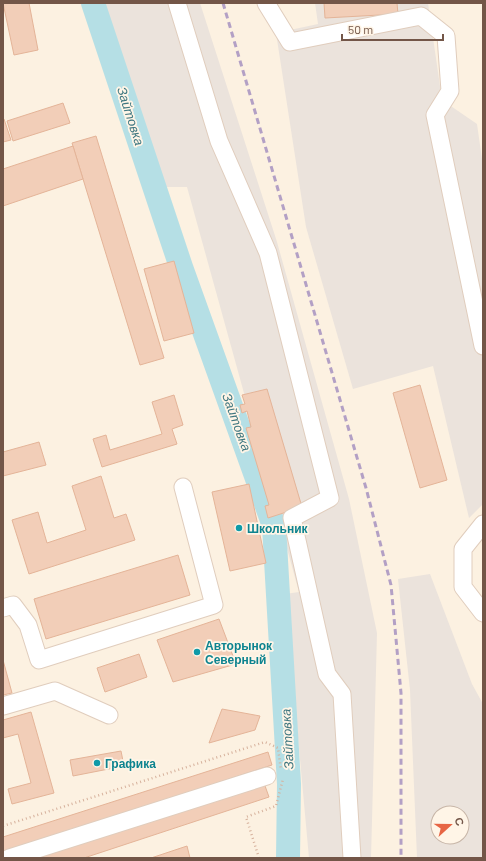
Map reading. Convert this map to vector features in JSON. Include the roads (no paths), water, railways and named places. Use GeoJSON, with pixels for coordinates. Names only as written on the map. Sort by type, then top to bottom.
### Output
{"type":"FeatureCollection","features":[{"type":"Feature","properties":{"kind":"lane"},"geometry":{"type":"LineString","coordinates":[[177,3],[219,141],[268,253],[330,498],[292,518],[327,674],[342,694],[352,858]]}},
{"type":"Feature","properties":{"kind":"lane"},"geometry":{"type":"LineString","coordinates":[[266,3],[290,42],[421,16],[446,36],[450,91],[435,115],[483,346]]}},
{"type":"Feature","properties":{"kind":"lane"},"geometry":{"type":"LineString","coordinates":[[3,608],[13,605],[28,625],[39,660],[214,605],[183,487]]}},
{"type":"Feature","properties":{"kind":"lane"},"geometry":{"type":"LineString","coordinates":[[483,524],[463,549],[463,587],[483,613]]}},
{"type":"Feature","properties":{"kind":"lane"},"geometry":{"type":"LineString","coordinates":[[3,706],[55,691],[109,715]]}},
{"type":"Feature","properties":{"kind":"lane"},"geometry":{"type":"LineString","coordinates":[[9,858],[267,776]]}},
{"type":"Feature","properties":{"kind":"waterway","name":"Зайтовка"},"geometry":{"type":"LineString","coordinates":[[93,3],[181,267],[274,526],[289,784],[288,858]]}},
{"type":"Feature","properties":{"kind":"railway"},"geometry":{"type":"LineString","coordinates":[[223,3],[366,488],[391,585],[401,693],[401,858]]}},
{"type":"Feature","properties":{"kind":"place","name":"Школьник"},"geometry":{"type":"Point","coordinates":[239,528]}},
{"type":"Feature","properties":{"kind":"place","name":"Авторынок Северный"},"geometry":{"type":"Point","coordinates":[197,652]}},
{"type":"Feature","properties":{"kind":"place","name":"Графика"},"geometry":{"type":"Point","coordinates":[97,763]}}]}
